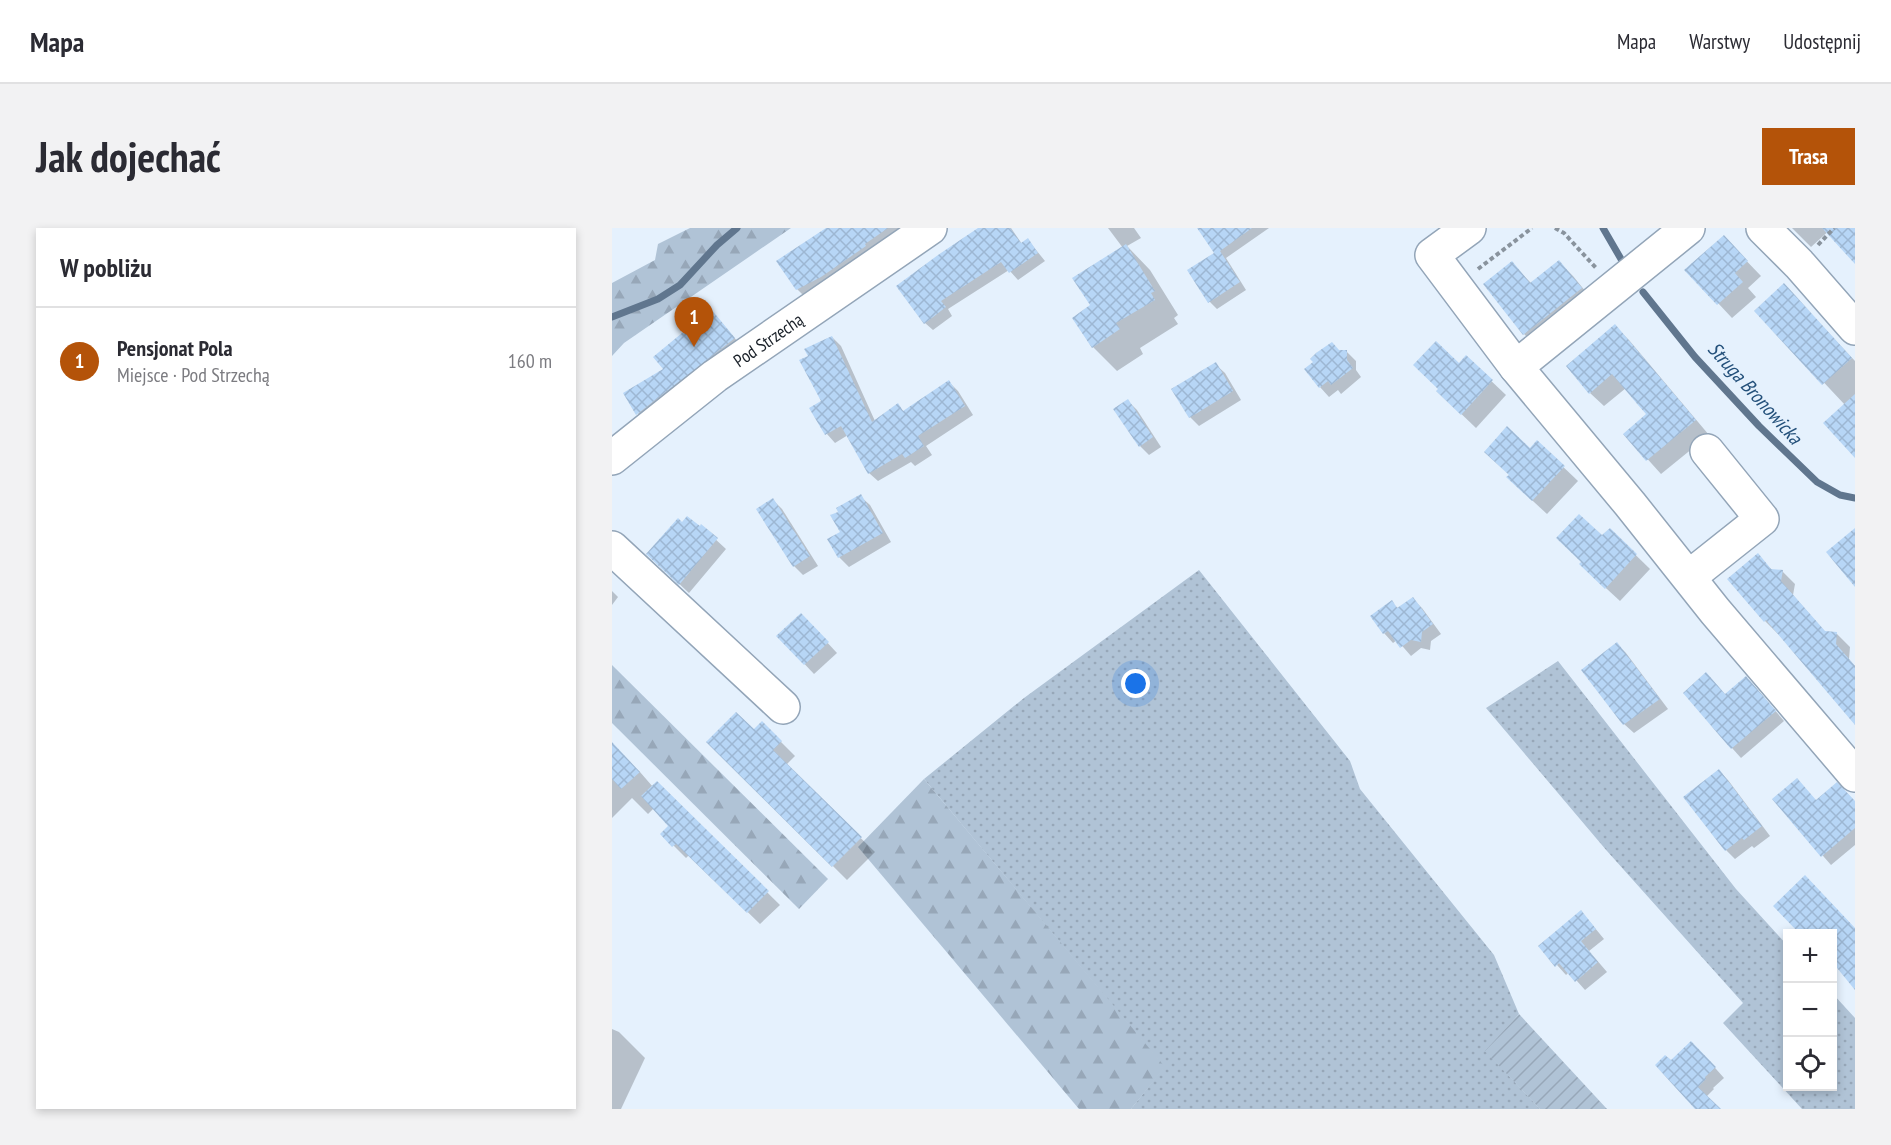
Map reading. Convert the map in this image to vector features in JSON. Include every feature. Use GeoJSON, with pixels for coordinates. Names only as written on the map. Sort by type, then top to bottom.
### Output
{"type":"FeatureCollection","features":[{"type":"Feature","properties":{"kind":"street","name":"Pod Strzechą"},"geometry":{"type":"LineString","coordinates":[[612,458],[715,376],[930,228]]}},
{"type":"Feature","properties":{"kind":"street"},"geometry":{"type":"LineString","coordinates":[[1469,228],[1432,255],[1516,367],[1715,611],[1855,775]]}},
{"type":"Feature","properties":{"kind":"street"},"geometry":{"type":"LineString","coordinates":[[1516,367],[1688,228]]}},
{"type":"Feature","properties":{"kind":"street"},"geometry":{"type":"LineString","coordinates":[[1763,228],[1795,259],[1855,328]]}},
{"type":"Feature","properties":{"kind":"street"},"geometry":{"type":"LineString","coordinates":[[1689,577],[1762,519],[1707,451]]}},
{"type":"Feature","properties":{"kind":"street"},"geometry":{"type":"LineString","coordinates":[[612,548],[783,707]]}},
{"type":"Feature","properties":{"kind":"path"},"geometry":{"type":"LineString","coordinates":[[1456,287],[1532,228]]}},
{"type":"Feature","properties":{"kind":"path"},"geometry":{"type":"LineString","coordinates":[[1555,228],[1564,233],[1614,288]]}},
{"type":"Feature","properties":{"kind":"path"},"geometry":{"type":"LineString","coordinates":[[1815,248],[1834,228]]}},
{"type":"Feature","properties":{"kind":"green space"},"geometry":{"type":"Polygon","coordinates":[[[690,228],[791,228],[624,343],[612,356],[612,283],[655,260],[658,244],[690,228]]]}},
{"type":"Feature","properties":{"kind":"green space"},"geometry":{"type":"Polygon","coordinates":[[[1199,570],[1350,761],[1360,789],[1494,955],[1519,1014],[1486,1051],[1540,1109],[1131,1109],[1164,1067],[924,779],[1024,698],[1199,570]]]}},
{"type":"Feature","properties":{"kind":"green space"},"geometry":{"type":"Polygon","coordinates":[[[1558,661],[1736,889],[1783,941],[1783,1088],[1723,1023],[1743,1003],[1607,851],[1486,708],[1558,661]]]}},
{"type":"Feature","properties":{"kind":"green space"},"geometry":{"type":"Polygon","coordinates":[[[612,665],[828,879],[799,909],[612,723],[612,665]]]}},
{"type":"Feature","properties":{"kind":"green space"},"geometry":{"type":"Polygon","coordinates":[[[924,779],[1165,1067],[1131,1109],[1079,1109],[858,847],[924,779]]]}},
{"type":"Feature","properties":{"kind":"green space"},"geometry":{"type":"Polygon","coordinates":[[[1837,998],[1855,1018],[1855,1109],[1802,1109],[1785,1091],[1837,1091],[1837,998]]]}},
{"type":"Feature","properties":{"kind":"green space"},"geometry":{"type":"Polygon","coordinates":[[[1519,1014],[1607,1109],[1540,1109],[1485,1051],[1519,1014]]]}},
{"type":"Feature","properties":{"kind":"building"},"geometry":{"type":"Polygon","coordinates":[[[826,228],[888,228],[821,277],[796,290],[776,261],[826,228]]]}},
{"type":"Feature","properties":{"kind":"building"},"geometry":{"type":"Polygon","coordinates":[[[978,228],[1010,228],[1021,243],[1028,238],[1038,253],[1009,273],[1001,262],[941,301],[946,307],[924,324],[896,286],[978,228]]]}},
{"type":"Feature","properties":{"kind":"building"},"geometry":{"type":"Polygon","coordinates":[[[1197,228],[1252,228],[1220,251],[1240,282],[1208,303],[1187,270],[1214,253],[1197,228]]]}},
{"type":"Feature","properties":{"kind":"building"},"geometry":{"type":"Polygon","coordinates":[[[1822,228],[1855,228],[1855,264],[1822,228]]]}},
{"type":"Feature","properties":{"kind":"building"},"geometry":{"type":"Polygon","coordinates":[[[1724,235],[1748,261],[1735,273],[1743,282],[1717,305],[1684,270],[1724,235]]]}},
{"type":"Feature","properties":{"kind":"building"},"geometry":{"type":"Polygon","coordinates":[[[1126,244],[1155,291],[1151,293],[1155,300],[1116,323],[1120,329],[1092,348],[1072,318],[1090,305],[1072,278],[1126,244]]]}},
{"type":"Feature","properties":{"kind":"building"},"geometry":{"type":"Polygon","coordinates":[[[1559,260],[1582,288],[1523,335],[1483,284],[1512,261],[1530,283],[1559,260]]]}},
{"type":"Feature","properties":{"kind":"building"},"geometry":{"type":"Polygon","coordinates":[[[1784,283],[1852,358],[1822,385],[1754,311],[1784,283]]]}},
{"type":"Feature","properties":{"kind":"building"},"geometry":{"type":"Polygon","coordinates":[[[711,309],[735,338],[636,415],[623,393],[663,369],[653,357],[711,309]]]}},
{"type":"Feature","properties":{"kind":"building"},"geometry":{"type":"Polygon","coordinates":[[[1615,324],[1696,420],[1646,461],[1623,434],[1646,414],[1612,374],[1589,394],[1566,366],[1615,324]]]}},
{"type":"Feature","properties":{"kind":"building"},"geometry":{"type":"Polygon","coordinates":[[[832,336],[872,422],[898,403],[903,411],[949,380],[965,406],[918,436],[924,446],[905,458],[902,454],[868,474],[841,426],[825,435],[809,408],[821,401],[799,360],[808,356],[804,349],[832,336]]]}},
{"type":"Feature","properties":{"kind":"building"},"geometry":{"type":"Polygon","coordinates":[[[1436,341],[1459,363],[1466,355],[1493,380],[1461,415],[1413,365],[1436,341]]]}},
{"type":"Feature","properties":{"kind":"building"},"geometry":{"type":"Polygon","coordinates":[[[1332,342],[1339,350],[1347,350],[1347,360],[1353,368],[1331,385],[1328,381],[1319,388],[1304,369],[1313,362],[1310,359],[1316,353],[1332,342]]]}},
{"type":"Feature","properties":{"kind":"building"},"geometry":{"type":"Polygon","coordinates":[[[1216,362],[1233,391],[1189,418],[1171,389],[1216,362]]]}},
{"type":"Feature","properties":{"kind":"building"},"geometry":{"type":"Polygon","coordinates":[[[1855,394],[1855,458],[1823,423],[1855,394]]]}},
{"type":"Feature","properties":{"kind":"building"},"geometry":{"type":"Polygon","coordinates":[[[1128,399],[1153,437],[1139,447],[1113,409],[1128,399]]]}},
{"type":"Feature","properties":{"kind":"building"},"geometry":{"type":"Polygon","coordinates":[[[1507,426],[1530,448],[1537,440],[1565,466],[1532,501],[1484,452],[1507,426]]]}},
{"type":"Feature","properties":{"kind":"building"},"geometry":{"type":"Polygon","coordinates":[[[861,494],[883,533],[838,558],[827,539],[840,532],[830,515],[838,512],[836,508],[861,494]]]}},
{"type":"Feature","properties":{"kind":"building"},"geometry":{"type":"Polygon","coordinates":[[[773,498],[810,556],[793,567],[756,509],[773,498]]]}},
{"type":"Feature","properties":{"kind":"building"},"geometry":{"type":"Polygon","coordinates":[[[1579,514],[1602,535],[1610,528],[1637,554],[1605,589],[1556,538],[1579,514]]]}},
{"type":"Feature","properties":{"kind":"building"},"geometry":{"type":"Polygon","coordinates":[[[687,516],[718,538],[679,585],[646,554],[678,518],[682,522],[687,516]]]}},
{"type":"Feature","properties":{"kind":"building"},"geometry":{"type":"Polygon","coordinates":[[[1855,528],[1855,587],[1826,552],[1855,528]]]}},
{"type":"Feature","properties":{"kind":"building"},"geometry":{"type":"Polygon","coordinates":[[[1758,553],[1771,569],[1783,570],[1781,581],[1825,631],[1837,632],[1836,644],[1855,666],[1855,725],[1766,620],[1764,622],[1727,579],[1758,553]]]}},
{"type":"Feature","properties":{"kind":"building"},"geometry":{"type":"Polygon","coordinates":[[[1413,597],[1433,624],[1422,632],[1421,642],[1411,640],[1400,648],[1388,631],[1383,634],[1370,616],[1392,600],[1397,608],[1413,597]]]}},
{"type":"Feature","properties":{"kind":"building"},"geometry":{"type":"Polygon","coordinates":[[[801,613],[829,642],[804,665],[776,636],[801,613]]]}},
{"type":"Feature","properties":{"kind":"building"},"geometry":{"type":"Polygon","coordinates":[[[1617,642],[1660,699],[1623,725],[1581,670],[1617,642]]]}},
{"type":"Feature","properties":{"kind":"building"},"geometry":{"type":"Polygon","coordinates":[[[1706,672],[1725,694],[1746,676],[1776,711],[1731,749],[1683,693],[1706,672]]]}},
{"type":"Feature","properties":{"kind":"building"},"geometry":{"type":"Polygon","coordinates":[[[736,712],[754,729],[762,721],[782,741],[773,750],[862,837],[832,867],[706,742],[736,712]]]}},
{"type":"Feature","properties":{"kind":"building"},"geometry":{"type":"Polygon","coordinates":[[[612,742],[640,772],[621,789],[612,779],[612,742]]]}},
{"type":"Feature","properties":{"kind":"building"},"geometry":{"type":"Polygon","coordinates":[[[1719,769],[1762,826],[1725,851],[1683,797],[1719,769]]]}},
{"type":"Feature","properties":{"kind":"building"},"geometry":{"type":"Polygon","coordinates":[[[1797,778],[1816,800],[1837,782],[1855,801],[1855,828],[1821,857],[1772,799],[1797,778]]]}},
{"type":"Feature","properties":{"kind":"building"},"geometry":{"type":"Polygon","coordinates":[[[657,781],[769,891],[747,913],[676,844],[672,847],[660,834],[668,826],[641,796],[657,781]]]}},
{"type":"Feature","properties":{"kind":"building"},"geometry":{"type":"Polygon","coordinates":[[[1805,875],[1855,928],[1855,990],[1837,968],[1837,929],[1795,929],[1773,906],[1805,875]]]}},
{"type":"Feature","properties":{"kind":"building"},"geometry":{"type":"Polygon","coordinates":[[[1581,910],[1596,929],[1581,941],[1598,962],[1575,982],[1559,963],[1555,967],[1538,946],[1581,910]]]}},
{"type":"Feature","properties":{"kind":"building"},"geometry":{"type":"Polygon","coordinates":[[[1691,1041],[1716,1067],[1698,1087],[1721,1109],[1695,1109],[1655,1065],[1665,1055],[1671,1060],[1691,1041]]]}},
{"type":"Feature","properties":{"kind":"waterway","name":"Struga Bronowicka"},"geometry":{"type":"LineString","coordinates":[[612,317],[658,299],[680,285],[717,245],[737,228]]}},
{"type":"Feature","properties":{"kind":"waterway","name":"Struga Bronowicka"},"geometry":{"type":"LineString","coordinates":[[1603,228],[1621,259]]}},
{"type":"Feature","properties":{"kind":"waterway","name":"Struga Bronowicka"},"geometry":{"type":"LineString","coordinates":[[1643,292],[1695,357],[1759,426],[1817,482],[1840,495],[1855,498]]}},
{"type":"Feature","properties":{"kind":"place","name":"Pensjonat Pola"},"geometry":{"type":"Point","coordinates":[694,347]}}]}
